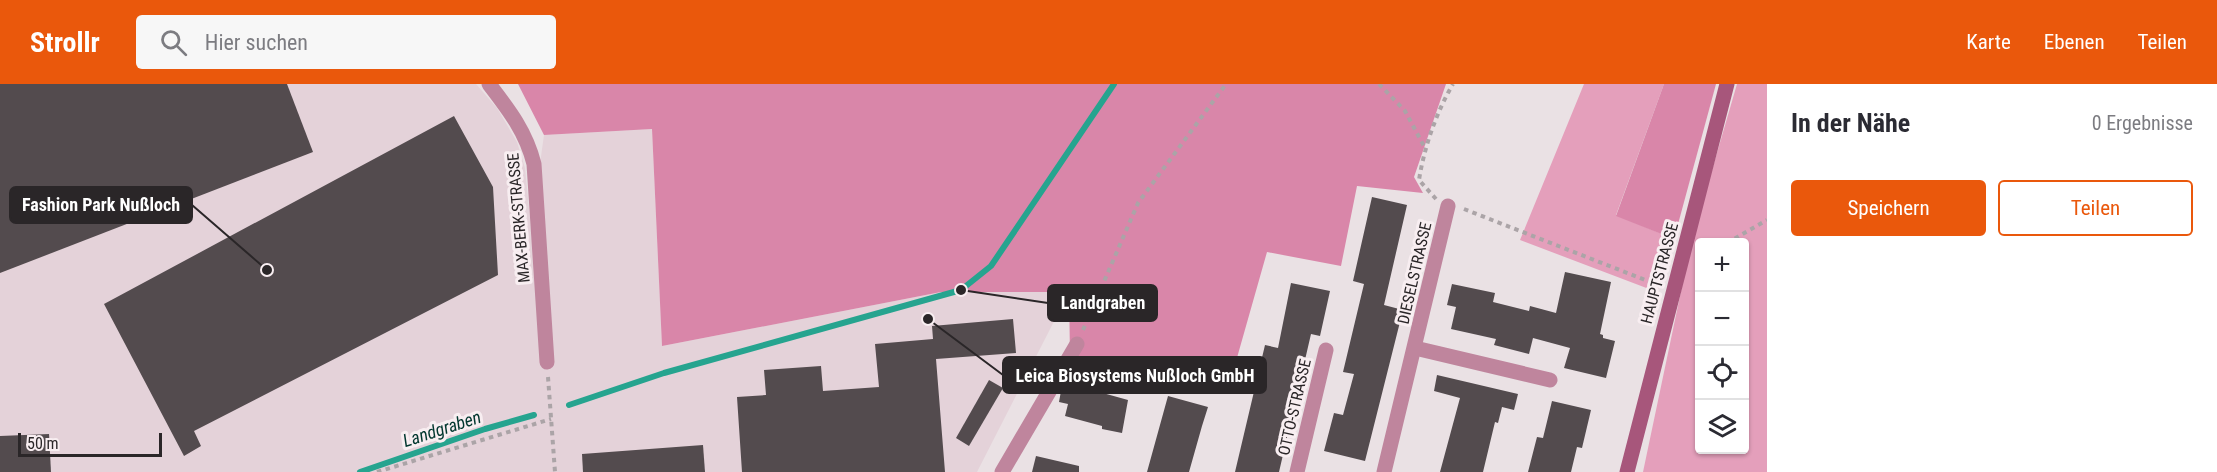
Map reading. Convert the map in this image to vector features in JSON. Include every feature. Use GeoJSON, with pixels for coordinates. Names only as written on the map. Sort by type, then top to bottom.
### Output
{"type":"FeatureCollection","features":[{"type":"Feature","properties":{"kind":"main road","name":"HAUPTSTRASSE"},"geometry":{"type":"LineString","coordinates":[[1627,472],[1727,84]]}},
{"type":"Feature","properties":{"kind":"street","name":"MAX-BERK-STRASSE"},"geometry":{"type":"LineString","coordinates":[[489,84],[512,113],[529,142],[534,164],[547,362]]}},
{"type":"Feature","properties":{"kind":"street","name":"DIESELSTRASSE"},"geometry":{"type":"LineString","coordinates":[[1384,472],[1448,206]]}},
{"type":"Feature","properties":{"kind":"street"},"geometry":{"type":"LineString","coordinates":[[1002,472],[1077,344]]}},
{"type":"Feature","properties":{"kind":"street","name":"DIESELSTRASSE"},"geometry":{"type":"LineString","coordinates":[[1415,348],[1550,380]]}},
{"type":"Feature","properties":{"kind":"street","name":"OTTO-STRASSE"},"geometry":{"type":"LineString","coordinates":[[1297,472],[1326,350]]}},
{"type":"Feature","properties":{"kind":"path"},"geometry":{"type":"LineString","coordinates":[[1077,344],[1138,203],[1226,84]]}},
{"type":"Feature","properties":{"kind":"path"},"geometry":{"type":"LineString","coordinates":[[1379,84],[1405,111],[1426,149]]}},
{"type":"Feature","properties":{"kind":"path"},"geometry":{"type":"LineString","coordinates":[[1453,84],[1426,149],[1419,180],[1431,196],[1448,206],[1456,205],[1672,291]]}},
{"type":"Feature","properties":{"kind":"path"},"geometry":{"type":"LineString","coordinates":[[1736,238],[1767,220]]}},
{"type":"Feature","properties":{"kind":"path"},"geometry":{"type":"LineString","coordinates":[[547,362],[555,472]]}},
{"type":"Feature","properties":{"kind":"path"},"geometry":{"type":"LineString","coordinates":[[377,472],[551,420]]}},
{"type":"Feature","properties":{"kind":"shaded area"},"geometry":{"type":"Polygon","coordinates":[[[0,84],[476,84],[497,108],[517,142],[525,168],[535,271],[536,192],[544,135],[652,129],[662,346],[941,292],[1069,292],[977,472],[0,472],[0,84]]]}},
{"type":"Feature","properties":{"kind":"shaded area"},"geometry":{"type":"Polygon","coordinates":[[[518,84],[1446,84],[1414,177],[1423,193],[1357,186],[1341,266],[1267,252],[1229,386],[1070,356],[1069,292],[941,292],[662,346],[652,129],[544,135],[518,84]]]}},
{"type":"Feature","properties":{"kind":"shaded area"},"geometry":{"type":"Polygon","coordinates":[[[1584,84],[1664,84],[1616,215],[1674,239],[1657,292],[1520,240],[1584,84]]]}},
{"type":"Feature","properties":{"kind":"shaded area"},"geometry":{"type":"Polygon","coordinates":[[[1664,84],[1716,84],[1674,239],[1616,216],[1664,84]]]}},
{"type":"Feature","properties":{"kind":"shaded area"},"geometry":{"type":"Polygon","coordinates":[[[1737,84],[1767,84],[1767,472],[1643,472],[1692,239],[1737,84]]]}},
{"type":"Feature","properties":{"kind":"building"},"geometry":{"type":"Polygon","coordinates":[[[0,84],[287,84],[313,152],[0,273],[0,84]]]}},
{"type":"Feature","properties":{"kind":"building"},"geometry":{"type":"Polygon","coordinates":[[[454,116],[493,187],[498,275],[194,431],[201,446],[184,456],[104,304],[454,116]]]}},
{"type":"Feature","properties":{"kind":"building"},"geometry":{"type":"Polygon","coordinates":[[[1372,197],[1407,205],[1384,305],[1403,310],[1365,461],[1324,451],[1334,413],[1343,415],[1354,374],[1343,372],[1364,284],[1353,281],[1372,197]]]}},
{"type":"Feature","properties":{"kind":"building"},"geometry":{"type":"Polygon","coordinates":[[[1565,272],[1611,282],[1600,334],[1603,338],[1615,341],[1606,378],[1564,368],[1570,348],[1533,338],[1529,354],[1494,345],[1496,339],[1451,329],[1456,307],[1447,305],[1452,284],[1495,293],[1493,302],[1529,311],[1530,306],[1556,313],[1565,272]]]}},
{"type":"Feature","properties":{"kind":"building"},"geometry":{"type":"Polygon","coordinates":[[[1291,283],[1330,291],[1320,336],[1311,334],[1279,472],[1235,472],[1265,345],[1278,348],[1291,283]]]}},
{"type":"Feature","properties":{"kind":"building"},"geometry":{"type":"Polygon","coordinates":[[[1013,319],[1016,353],[936,359],[945,472],[742,472],[737,397],[766,395],[764,370],[821,366],[823,391],[879,387],[875,344],[933,339],[932,326],[1013,319]]]}},
{"type":"Feature","properties":{"kind":"building"},"geometry":{"type":"Polygon","coordinates":[[[1437,375],[1518,394],[1514,410],[1502,407],[1498,423],[1495,422],[1483,472],[1440,472],[1460,398],[1434,391],[1437,375]]]}},
{"type":"Feature","properties":{"kind":"building"},"geometry":{"type":"Polygon","coordinates":[[[989,380],[1003,388],[969,446],[956,438],[989,380]]]}},
{"type":"Feature","properties":{"kind":"building"},"geometry":{"type":"Polygon","coordinates":[[[1067,380],[1093,385],[1092,390],[1128,400],[1122,433],[1102,429],[1102,426],[1065,416],[1068,404],[1059,402],[1061,391],[1067,380]]]}},
{"type":"Feature","properties":{"kind":"building"},"geometry":{"type":"Polygon","coordinates":[[[1168,396],[1208,407],[1189,472],[1147,472],[1168,396]]]}},
{"type":"Feature","properties":{"kind":"building"},"geometry":{"type":"Polygon","coordinates":[[[1552,401],[1591,410],[1582,448],[1577,447],[1571,472],[1528,472],[1537,437],[1543,438],[1552,401]]]}},
{"type":"Feature","properties":{"kind":"building"},"geometry":{"type":"Polygon","coordinates":[[[49,434],[51,472],[0,472],[0,436],[49,434]]]}},
{"type":"Feature","properties":{"kind":"building"},"geometry":{"type":"Polygon","coordinates":[[[703,445],[705,472],[583,472],[582,454],[703,445]]]}},
{"type":"Feature","properties":{"kind":"building"},"geometry":{"type":"Polygon","coordinates":[[[1036,456],[1079,466],[1079,472],[1032,472],[1036,456]]]}},
{"type":"Feature","properties":{"kind":"waterway","name":"Landgraben"},"geometry":{"type":"LineString","coordinates":[[569,405],[664,373],[961,290],[991,266],[1114,84]]}},
{"type":"Feature","properties":{"kind":"waterway","name":"Landgraben"},"geometry":{"type":"LineString","coordinates":[[360,472],[485,429],[534,415]]}},
{"type":"Feature","properties":{"kind":"place","name":"Fashion Park Nußloch"},"geometry":{"type":"Point","coordinates":[267,270]}},
{"type":"Feature","properties":{"kind":"place","name":"Landgraben"},"geometry":{"type":"Point","coordinates":[961,290]}},
{"type":"Feature","properties":{"kind":"place","name":"Leica Biosystems Nußloch GmbH"},"geometry":{"type":"Point","coordinates":[928,319]}}]}
